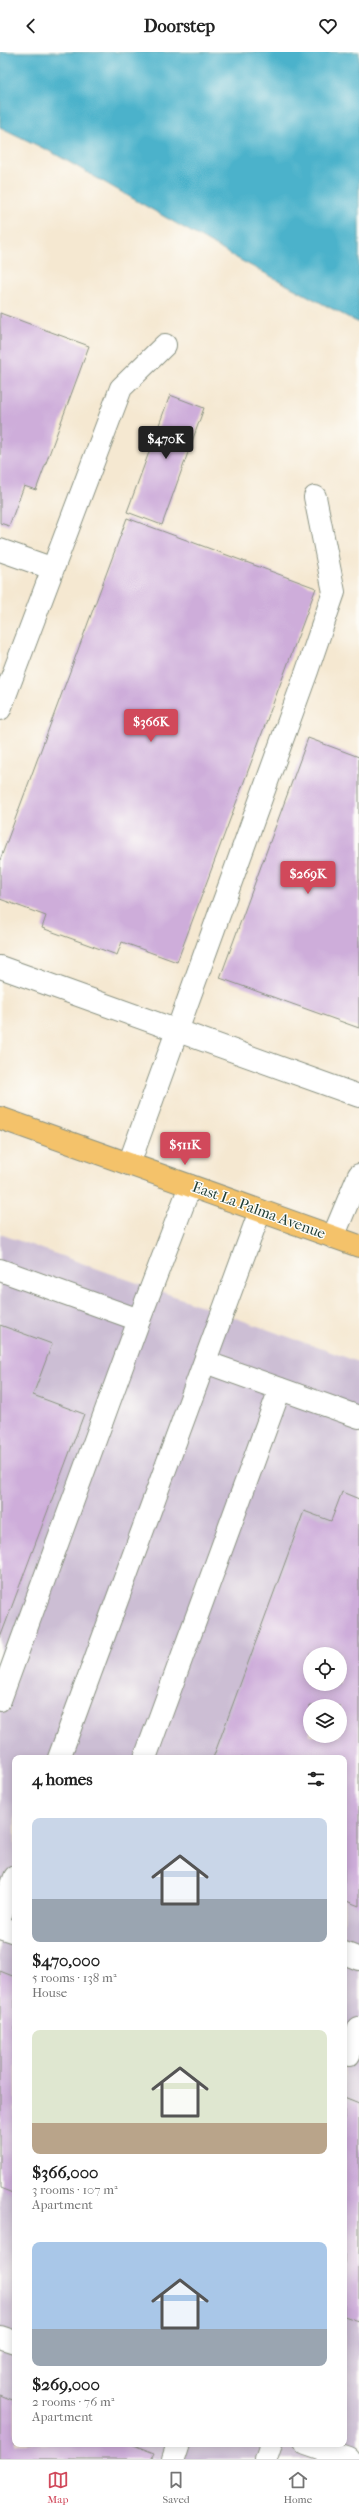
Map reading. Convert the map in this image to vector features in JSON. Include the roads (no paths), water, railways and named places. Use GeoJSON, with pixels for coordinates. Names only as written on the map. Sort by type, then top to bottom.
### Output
{"type":"FeatureCollection","features":[{"type":"Feature","properties":{"kind":"main road","name":"East La Palma Avenue"},"geometry":{"type":"LineString","coordinates":[[0,1118],[359,1246]]}},
{"type":"Feature","properties":{"kind":"lane"},"geometry":{"type":"LineString","coordinates":[[0,709],[51,568],[121,388],[165,345]]}},
{"type":"Feature","properties":{"kind":"lane"},"geometry":{"type":"LineString","coordinates":[[128,1164],[178,1030],[334,592],[315,498]]}},
{"type":"Feature","properties":{"kind":"lane"},"geometry":{"type":"LineString","coordinates":[[0,550],[51,568]]}},
{"type":"Feature","properties":{"kind":"lane"},"geometry":{"type":"LineString","coordinates":[[0,968],[178,1030],[359,1096]]}},
{"type":"Feature","properties":{"kind":"lane"},"geometry":{"type":"LineString","coordinates":[[333,1237],[359,1175]]}},
{"type":"Feature","properties":{"kind":"lane"},"geometry":{"type":"LineString","coordinates":[[0,1700],[139,1320],[190,1186]]}},
{"type":"Feature","properties":{"kind":"lane"},"geometry":{"type":"LineString","coordinates":[[60,1755],[260,1211]]}},
{"type":"Feature","properties":{"kind":"lane"},"geometry":{"type":"LineString","coordinates":[[0,1270],[139,1320]]}},
{"type":"Feature","properties":{"kind":"lane"},"geometry":{"type":"LineString","coordinates":[[205,1362],[359,1417]]}},
{"type":"Feature","properties":{"kind":"lane"},"geometry":{"type":"LineString","coordinates":[[146,1755],[280,1389]]}},
{"type":"Feature","properties":{"kind":"lane"},"geometry":{"type":"LineString","coordinates":[[0,1917],[12,1885]]}},
{"type":"Feature","properties":{"kind":"lane"},"geometry":{"type":"LineString","coordinates":[[0,1926],[12,1931]]}},
{"type":"Feature","properties":{"kind":"lane"},"geometry":{"type":"LineString","coordinates":[[347,1954],[359,1959]]}},
{"type":"Feature","properties":{"kind":"lane"},"geometry":{"type":"LineString","coordinates":[[351,2056],[359,2028]]}},
{"type":"Feature","properties":{"kind":"lane"},"geometry":{"type":"LineString","coordinates":[[0,2337],[12,2341]]}},
{"type":"Feature","properties":{"kind":"lane"},"geometry":{"type":"LineString","coordinates":[[172,2459],[177,2447]]}},
{"type":"Feature","properties":{"kind":"lane"},"geometry":{"type":"LineString","coordinates":[[266,2459],[270,2447]]}},
{"type":"Feature","properties":{"kind":"lane"},"geometry":{"type":"LineString","coordinates":[[315,2447],[349,2459]]}},
{"type":"Feature","properties":{"kind":"water"},"geometry":{"type":"Polygon","coordinates":[[[0,52],[359,52],[359,323],[240,260],[55,154],[0,127],[0,52]]]}}]}
